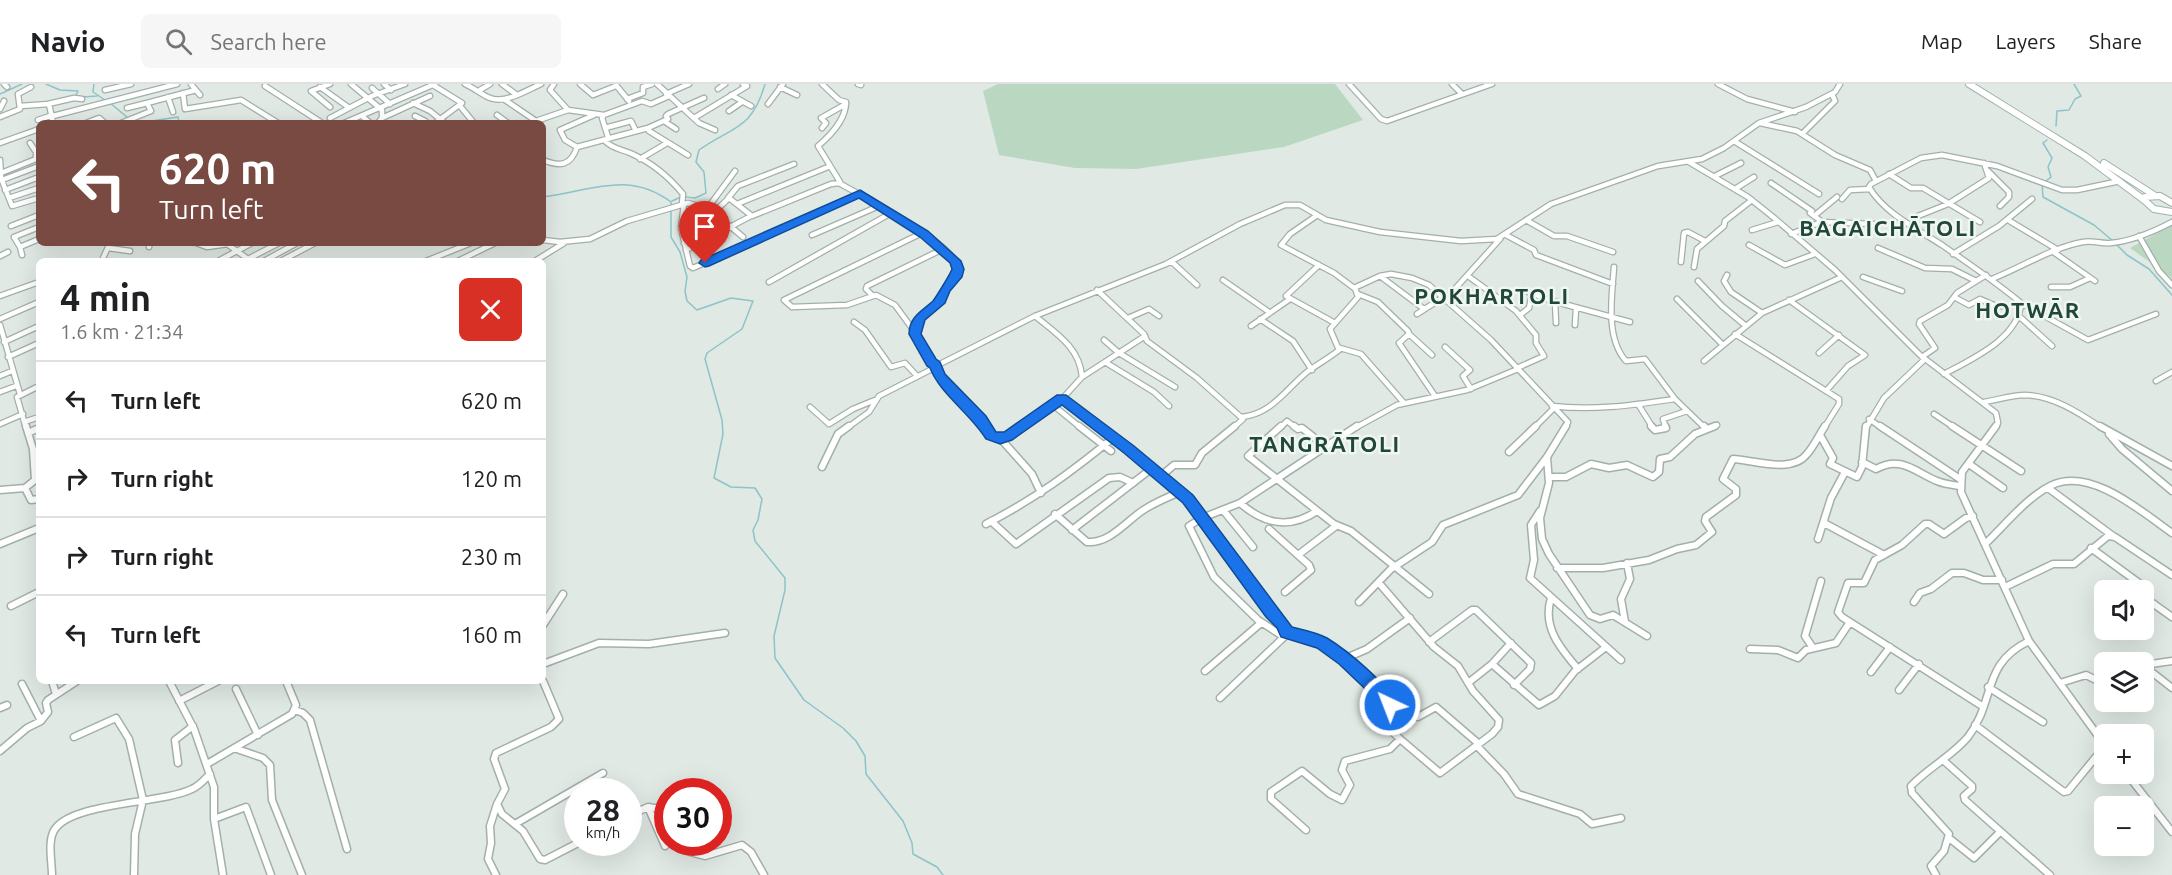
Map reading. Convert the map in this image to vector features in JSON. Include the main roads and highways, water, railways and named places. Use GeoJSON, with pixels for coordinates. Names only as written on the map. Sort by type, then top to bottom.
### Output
{"type":"FeatureCollection","features":[{"type":"Feature","properties":{"kind":"main road"},"geometry":{"type":"LineString","coordinates":[[1969,84],[2121,181],[2154,210],[2172,213]]}},
{"type":"Feature","properties":{"kind":"main road"},"geometry":{"type":"LineString","coordinates":[[1977,84],[2157,196],[2172,203]]}},
{"type":"Feature","properties":{"kind":"main road"},"geometry":{"type":"LineString","coordinates":[[2144,200],[2145,197],[2172,196]]}},
{"type":"Feature","properties":{"kind":"waterway"},"geometry":{"type":"LineString","coordinates":[[0,94],[22,84]]}},
{"type":"Feature","properties":{"kind":"waterway"},"geometry":{"type":"LineString","coordinates":[[46,84],[60,90],[78,91],[75,97]]}},
{"type":"Feature","properties":{"kind":"waterway"},"geometry":{"type":"LineString","coordinates":[[94,84],[93,92],[105,100]]}},
{"type":"Feature","properties":{"kind":"waterway"},"geometry":{"type":"LineString","coordinates":[[685,197],[695,198],[706,193],[704,172],[696,162],[699,150],[747,119],[760,99],[765,84]]}},
{"type":"Feature","properties":{"kind":"waterway"},"geometry":{"type":"LineString","coordinates":[[2056,126],[2057,111],[2069,110],[2075,99],[2081,96],[2074,84]]}},
{"type":"Feature","properties":{"kind":"waterway"},"geometry":{"type":"LineString","coordinates":[[83,97],[97,96]]}},
{"type":"Feature","properties":{"kind":"waterway"},"geometry":{"type":"LineString","coordinates":[[109,102],[128,118]]}},
{"type":"Feature","properties":{"kind":"waterway"},"geometry":{"type":"LineString","coordinates":[[158,120],[178,117],[178,120]]}},
{"type":"Feature","properties":{"kind":"waterway"},"geometry":{"type":"LineString","coordinates":[[2046,181],[2051,177],[2048,167],[2052,158],[2043,143],[2047,140]]}},
{"type":"Feature","properties":{"kind":"waterway"},"geometry":{"type":"LineString","coordinates":[[2042,183],[2043,197],[2094,225],[2113,241]]}},
{"type":"Feature","properties":{"kind":"waterway"},"geometry":{"type":"LineString","coordinates":[[546,196],[609,185],[640,187],[655,192],[671,202],[671,237],[680,252],[687,277],[685,291],[687,301],[697,310],[731,298],[753,301],[742,329],[707,353],[705,359],[722,420],[723,434],[714,478],[731,487],[755,488],[762,499],[758,520],[753,530],[755,541],[785,578],[785,590],[774,636],[775,658],[804,700],[843,728],[856,741],[865,756],[866,774],[903,821],[912,843],[913,854],[937,867],[943,875]]}},
{"type":"Feature","properties":{"kind":"waterway"},"geometry":{"type":"LineString","coordinates":[[672,201],[681,197]]}},
{"type":"Feature","properties":{"kind":"waterway"},"geometry":{"type":"LineString","coordinates":[[2116,244],[2127,255],[2149,269],[2172,295]]}},
{"type":"Feature","properties":{"kind":"district","name":"BAGAICHĀTOLI"},"geometry":{"type":"Point","coordinates":[1888,227]}},
{"type":"Feature","properties":{"kind":"district","name":"POKHARTOLI"},"geometry":{"type":"Point","coordinates":[1492,295]}},
{"type":"Feature","properties":{"kind":"district","name":"HOTWĀR"},"geometry":{"type":"Point","coordinates":[2028,309]}},
{"type":"Feature","properties":{"kind":"district","name":"TANGRĀTOLI"},"geometry":{"type":"Point","coordinates":[1325,443]}}]}
